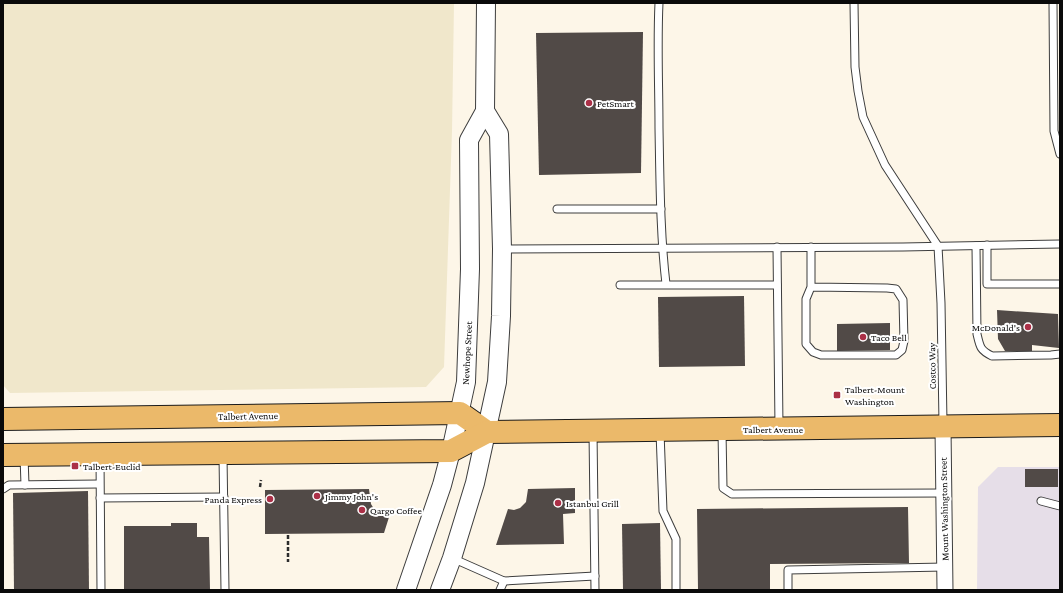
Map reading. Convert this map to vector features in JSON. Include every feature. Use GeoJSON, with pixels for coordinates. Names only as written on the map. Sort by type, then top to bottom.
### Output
{"type":"FeatureCollection","features":[{"type":"Feature","properties":{"kind":"main road","name":"Talbert Avenue"},"geometry":{"type":"LineString","coordinates":[[3,419],[460,413]]}},
{"type":"Feature","properties":{"kind":"main road"},"geometry":{"type":"LineString","coordinates":[[460,413],[487,432]]}},
{"type":"Feature","properties":{"kind":"main road","name":"Talbert Avenue"},"geometry":{"type":"LineString","coordinates":[[13,455],[451,451],[487,432],[943,428],[1060,425]]}},
{"type":"Feature","properties":{"kind":"street","name":"Newhope Street"},"geometry":{"type":"LineString","coordinates":[[406,590],[442,485],[466,382],[470,269],[469,140],[484,111],[486,3]]}},
{"type":"Feature","properties":{"kind":"street"},"geometry":{"type":"LineString","coordinates":[[440,590],[452,558],[475,483],[497,382],[501,316],[502,249],[499,134],[484,111]]}},
{"type":"Feature","properties":{"kind":"street","name":"Mount Washington Street"},"geometry":{"type":"LineString","coordinates":[[943,428],[945,590]]}},
{"type":"Feature","properties":{"kind":"lane"},"geometry":{"type":"LineString","coordinates":[[659,3],[658,69],[661,209],[662,248],[666,284]]}},
{"type":"Feature","properties":{"kind":"lane"},"geometry":{"type":"LineString","coordinates":[[854,3],[855,67],[863,117],[885,165],[938,246]]}},
{"type":"Feature","properties":{"kind":"lane"},"geometry":{"type":"LineString","coordinates":[[1053,3],[1054,131],[1060,154]]}},
{"type":"Feature","properties":{"kind":"lane"},"geometry":{"type":"LineString","coordinates":[[557,209],[661,209]]}},
{"type":"Feature","properties":{"kind":"lane"},"geometry":{"type":"LineString","coordinates":[[502,249],[976,246],[1060,244]]}},
{"type":"Feature","properties":{"kind":"lane"},"geometry":{"type":"LineString","coordinates":[[987,245],[987,284],[1060,284]]}},
{"type":"Feature","properties":{"kind":"lane","name":"Costco Way"},"geometry":{"type":"LineString","coordinates":[[938,246],[941,303],[943,428]]}},
{"type":"Feature","properties":{"kind":"lane"},"geometry":{"type":"LineString","coordinates":[[976,246],[977,334],[980,348],[992,356],[1060,354]]}},
{"type":"Feature","properties":{"kind":"lane"},"geometry":{"type":"LineString","coordinates":[[777,247],[779,429]]}},
{"type":"Feature","properties":{"kind":"lane"},"geometry":{"type":"LineString","coordinates":[[811,247],[811,287],[806,299],[806,344],[813,352],[821,355],[896,355],[902,350],[904,341],[903,300],[896,290],[887,288],[811,287]]}},
{"type":"Feature","properties":{"kind":"lane"},"geometry":{"type":"LineString","coordinates":[[620,284],[777,284]]}},
{"type":"Feature","properties":{"kind":"lane"},"geometry":{"type":"LineString","coordinates":[[722,429],[723,488],[732,494],[944,493]]}},
{"type":"Feature","properties":{"kind":"lane"},"geometry":{"type":"LineString","coordinates":[[593,430],[595,590]]}},
{"type":"Feature","properties":{"kind":"lane"},"geometry":{"type":"LineString","coordinates":[[660,430],[663,511],[676,539],[676,590]]}},
{"type":"Feature","properties":{"kind":"lane"},"geometry":{"type":"LineString","coordinates":[[223,454],[225,590]]}},
{"type":"Feature","properties":{"kind":"lane"},"geometry":{"type":"LineString","coordinates":[[13,455],[25,485]]}},
{"type":"Feature","properties":{"kind":"lane"},"geometry":{"type":"LineString","coordinates":[[100,455],[100,590]]}},
{"type":"Feature","properties":{"kind":"lane"},"geometry":{"type":"LineString","coordinates":[[3,489],[8,485],[100,484]]}},
{"type":"Feature","properties":{"kind":"lane"},"geometry":{"type":"LineString","coordinates":[[100,498],[224,497]]}},
{"type":"Feature","properties":{"kind":"lane"},"geometry":{"type":"LineString","coordinates":[[1041,501],[1060,506]]}},
{"type":"Feature","properties":{"kind":"lane"},"geometry":{"type":"LineString","coordinates":[[452,558],[504,581],[595,576]]}},
{"type":"Feature","properties":{"kind":"lane"},"geometry":{"type":"LineString","coordinates":[[788,590],[788,570],[945,568]]}},
{"type":"Feature","properties":{"kind":"lane"},"geometry":{"type":"LineString","coordinates":[[500,590],[504,581]]}},
{"type":"Feature","properties":{"kind":"path"},"geometry":{"type":"LineString","coordinates":[[260,487],[261,480]]}},
{"type":"Feature","properties":{"kind":"path"},"geometry":{"type":"LineString","coordinates":[[288,535],[288,562]]}},
{"type":"Feature","properties":{"kind":"shaded area"},"geometry":{"type":"Polygon","coordinates":[[[3,3],[454,3],[452,131],[444,367],[426,387],[10,393],[3,385],[3,3]]]}},
{"type":"Feature","properties":{"kind":"shaded area"},"geometry":{"type":"Polygon","coordinates":[[[998,467],[1060,467],[1060,590],[977,590],[978,487],[998,467]]]}},
{"type":"Feature","properties":{"kind":"building","name":"PetSmart"},"geometry":{"type":"Polygon","coordinates":[[[643,32],[641,173],[539,175],[536,33],[643,32]]]}},
{"type":"Feature","properties":{"kind":"building"},"geometry":{"type":"Polygon","coordinates":[[[744,296],[745,366],[659,367],[658,297],[744,296]]]}},
{"type":"Feature","properties":{"kind":"building","name":"McDonald's"},"geometry":{"type":"Polygon","coordinates":[[[997,310],[1058,314],[1059,348],[1032,345],[1032,351],[1005,351],[998,339],[997,310]]]}},
{"type":"Feature","properties":{"kind":"building","name":"Taco Bell"},"geometry":{"type":"Polygon","coordinates":[[[890,323],[890,350],[837,351],[837,324],[890,323]]]}},
{"type":"Feature","properties":{"kind":"building"},"geometry":{"type":"Polygon","coordinates":[[[1025,469],[1058,469],[1058,487],[1025,487],[1025,469]]]}},
{"type":"Feature","properties":{"kind":"building"},"geometry":{"type":"Polygon","coordinates":[[[575,488],[575,513],[563,514],[564,544],[496,545],[508,509],[514,510],[520,508],[526,502],[528,489],[575,488]]]}},
{"type":"Feature","properties":{"kind":"building"},"geometry":{"type":"Polygon","coordinates":[[[369,489],[371,504],[374,509],[381,514],[390,514],[384,533],[265,534],[265,490],[369,489]]]}},
{"type":"Feature","properties":{"kind":"building"},"geometry":{"type":"Polygon","coordinates":[[[88,491],[89,590],[14,590],[13,493],[88,491]]]}},
{"type":"Feature","properties":{"kind":"building"},"geometry":{"type":"Polygon","coordinates":[[[908,507],[909,563],[770,564],[770,590],[698,590],[697,509],[908,507]]]}},
{"type":"Feature","properties":{"kind":"building"},"geometry":{"type":"Polygon","coordinates":[[[171,523],[197,523],[197,537],[209,537],[210,590],[124,590],[124,526],[171,526],[171,523]]]}},
{"type":"Feature","properties":{"kind":"building"},"geometry":{"type":"Polygon","coordinates":[[[660,523],[661,590],[623,590],[622,524],[660,523]]]}},
{"type":"Feature","properties":{"kind":"place","name":"PetSmart"},"geometry":{"type":"Point","coordinates":[589,103]}},
{"type":"Feature","properties":{"kind":"place","name":"McDonald's"},"geometry":{"type":"Point","coordinates":[1028,327]}},
{"type":"Feature","properties":{"kind":"place","name":"Taco Bell"},"geometry":{"type":"Point","coordinates":[863,337]}},
{"type":"Feature","properties":{"kind":"place","name":"Talbert-Mount Washington"},"geometry":{"type":"Point","coordinates":[837,395]}},
{"type":"Feature","properties":{"kind":"place","name":"Talbert-Euclid"},"geometry":{"type":"Point","coordinates":[75,466]}},
{"type":"Feature","properties":{"kind":"place","name":"Jimmy John's"},"geometry":{"type":"Point","coordinates":[317,496]}},
{"type":"Feature","properties":{"kind":"place","name":"Panda Express"},"geometry":{"type":"Point","coordinates":[270,499]}},
{"type":"Feature","properties":{"kind":"place","name":"Istanbul Grill"},"geometry":{"type":"Point","coordinates":[558,503]}},
{"type":"Feature","properties":{"kind":"place","name":"Qargo Coffee"},"geometry":{"type":"Point","coordinates":[362,510]}}]}
